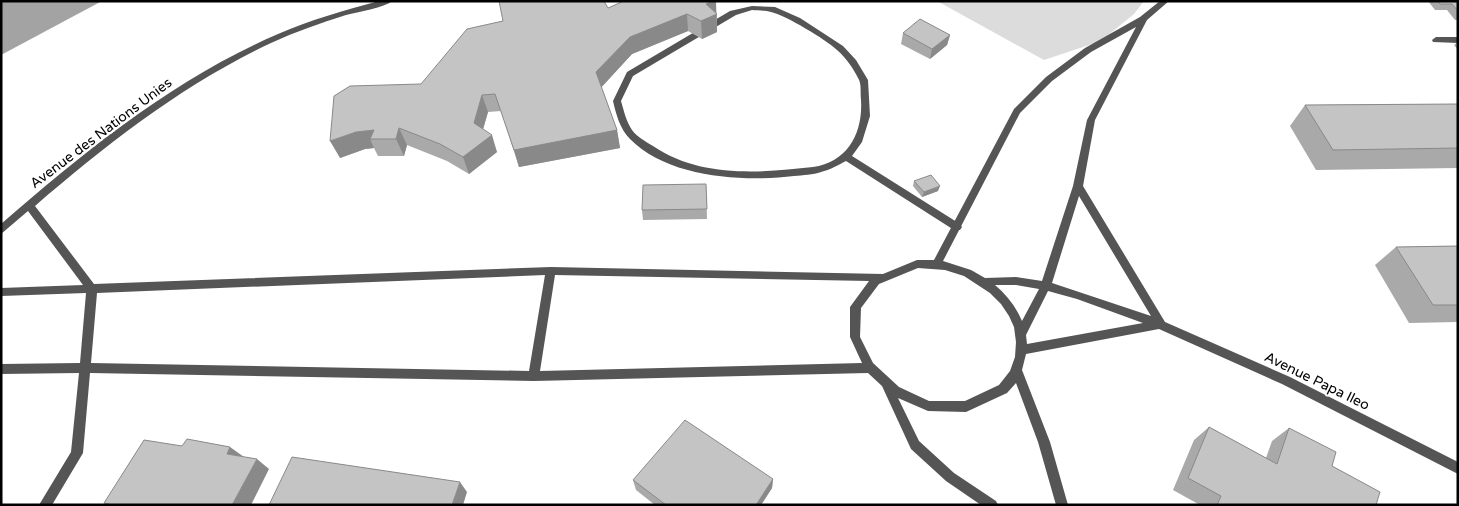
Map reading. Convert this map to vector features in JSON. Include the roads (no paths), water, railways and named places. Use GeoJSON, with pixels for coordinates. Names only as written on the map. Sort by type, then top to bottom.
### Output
{"type":"FeatureCollection","features":[{"type":"Feature","properties":{"kind":"street","name":"Avenue des Nations Unies"},"geometry":{"type":"LineString","coordinates":[[1,230],[119,132],[189,83],[267,41],[333,16],[390,1]]}},
{"type":"Feature","properties":{"kind":"street"},"geometry":{"type":"LineString","coordinates":[[937,264],[1017,111],[1049,79],[1088,50],[1143,18],[1165,1]]}},
{"type":"Feature","properties":{"kind":"street"},"geometry":{"type":"LineString","coordinates":[[752,8],[772,9],[797,20],[840,48],[853,62],[864,80],[866,116],[858,142],[846,157],[820,169],[777,176],[729,174],[696,168],[664,156],[637,141],[624,123],[617,101],[630,74],[732,13],[752,8]]}},
{"type":"Feature","properties":{"kind":"street"},"geometry":{"type":"LineString","coordinates":[[1021,334],[1046,284],[1078,186],[1091,120],[1143,18]]}},
{"type":"Feature","properties":{"kind":"street"},"geometry":{"type":"LineString","coordinates":[[1436,40],[1458,40]]}},
{"type":"Feature","properties":{"kind":"street"},"geometry":{"type":"LineString","coordinates":[[846,157],[957,227]]}},
{"type":"Feature","properties":{"kind":"street"},"geometry":{"type":"LineString","coordinates":[[1022,350],[1161,324],[1078,186]]}},
{"type":"Feature","properties":{"kind":"street"},"geometry":{"type":"LineString","coordinates":[[29,205],[92,289],[87,368],[77,454],[44,505]]}},
{"type":"Feature","properties":{"kind":"street"},"geometry":{"type":"LineString","coordinates":[[917,264],[937,264],[954,268],[984,282],[1007,304],[1021,334],[1022,350],[1017,371],[1005,388],[986,400],[963,407],[937,407],[910,400],[887,386],[868,368],[858,351],[854,334],[853,317],[858,301],[867,288],[880,277],[897,268],[917,264]]}},
{"type":"Feature","properties":{"kind":"street"},"geometry":{"type":"LineString","coordinates":[[534,376],[551,272]]}},
{"type":"Feature","properties":{"kind":"street"},"geometry":{"type":"LineString","coordinates":[[1,292],[551,272],[880,277]]}},
{"type":"Feature","properties":{"kind":"street","name":"Avenue Papa Ileo"},"geometry":{"type":"LineString","coordinates":[[984,282],[1017,280],[1046,284],[1161,324],[1279,379],[1458,468]]}},
{"type":"Feature","properties":{"kind":"street"},"geometry":{"type":"LineString","coordinates":[[1,369],[87,368],[534,376],[868,368]]}},
{"type":"Feature","properties":{"kind":"street"},"geometry":{"type":"LineString","coordinates":[[1017,371],[1044,442],[1062,505]]}},
{"type":"Feature","properties":{"kind":"street"},"geometry":{"type":"LineString","coordinates":[[887,386],[915,445],[950,477],[992,505]]}}]}
